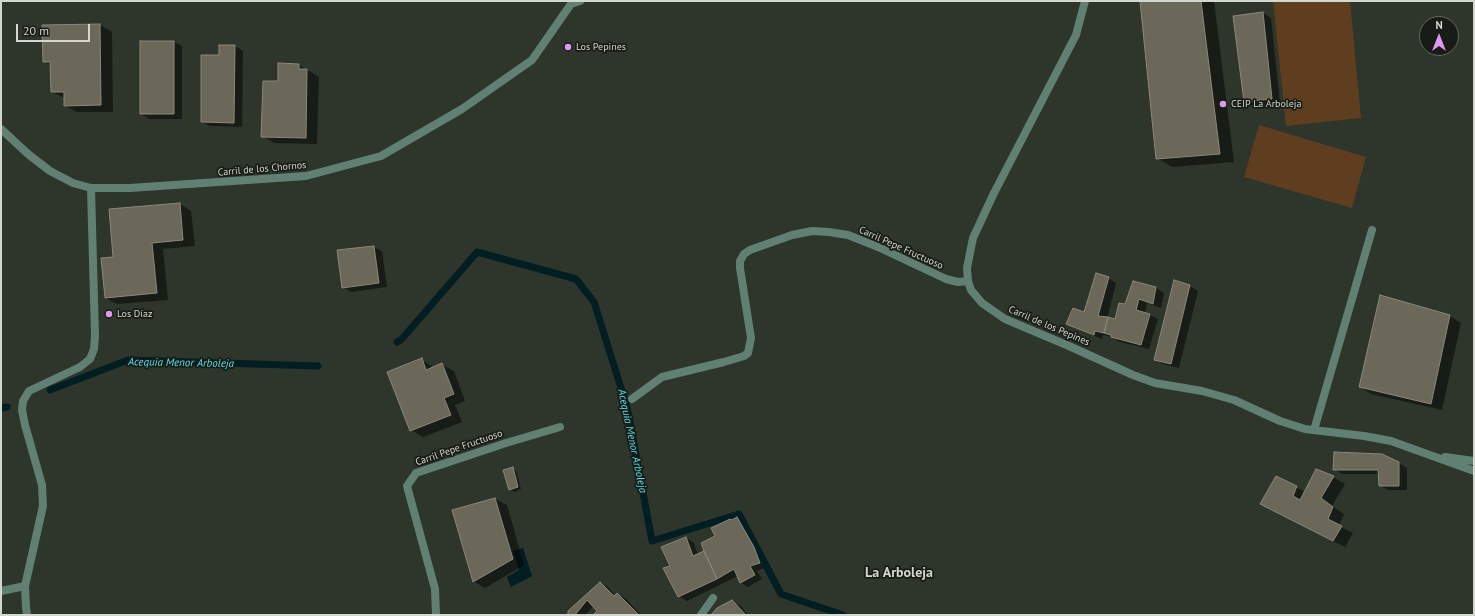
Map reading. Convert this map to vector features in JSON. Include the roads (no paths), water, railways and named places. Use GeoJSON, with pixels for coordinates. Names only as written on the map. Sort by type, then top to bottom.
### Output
{"type":"FeatureCollection","features":[{"type":"Feature","properties":{"kind":"street","name":"Carril de los Chornos"},"geometry":{"type":"LineString","coordinates":[[1,129],[28,154],[50,171],[73,183],[91,188],[145,188],[306,176],[381,156],[462,110],[532,60],[570,2],[580,1]]}},
{"type":"Feature","properties":{"kind":"street"},"geometry":{"type":"LineString","coordinates":[[968,281],[967,268],[973,238],[994,193],[1076,35],[1084,1]]}},
{"type":"Feature","properties":{"kind":"street"},"geometry":{"type":"LineString","coordinates":[[27,615],[25,586],[42,506],[42,485],[25,424],[22,410],[23,401],[29,392],[80,367],[90,359],[94,349],[95,336],[91,188]]}},
{"type":"Feature","properties":{"kind":"street"},"geometry":{"type":"LineString","coordinates":[[1314,430],[1372,230]]}},
{"type":"Feature","properties":{"kind":"street","name":"Carril Pepe Fructuoso"},"geometry":{"type":"LineString","coordinates":[[632,398],[662,377],[724,362],[744,356],[748,353],[751,338],[740,261],[744,254],[750,250],[764,245],[812,231],[829,232],[854,238],[946,279],[958,282],[968,281]]}},
{"type":"Feature","properties":{"kind":"street","name":"Carril de los Pepines"},"geometry":{"type":"LineString","coordinates":[[968,281],[971,290],[982,303],[1005,319],[1075,348],[1133,375],[1155,383],[1202,391],[1234,400],[1280,421],[1305,429],[1364,436],[1391,441],[1474,471]]}},
{"type":"Feature","properties":{"kind":"street","name":"Carril Pepe Fructuoso"},"geometry":{"type":"LineString","coordinates":[[436,615],[435,589],[407,486],[416,473],[560,427]]}},
{"type":"Feature","properties":{"kind":"street","name":"Carril de los Pepines"},"geometry":{"type":"LineString","coordinates":[[1428,454],[1474,461]]}},
{"type":"Feature","properties":{"kind":"street"},"geometry":{"type":"LineString","coordinates":[[1,591],[25,586]]}},
{"type":"Feature","properties":{"kind":"street"},"geometry":{"type":"LineString","coordinates":[[701,615],[714,598]]}},
{"type":"Feature","properties":{"kind":"water"},"geometry":{"type":"Polygon","coordinates":[[[523,548],[532,576],[511,587],[507,577],[519,570],[513,551],[523,548]]]}},
{"type":"Feature","properties":{"kind":"waterway","name":"Acequia Menor Arboleja"},"geometry":{"type":"LineString","coordinates":[[397,342],[401,340],[477,252],[576,279],[594,302],[627,407],[652,541],[739,514],[781,594],[843,615]]}},
{"type":"Feature","properties":{"kind":"waterway","name":"Acequia Menor Arboleja"},"geometry":{"type":"LineString","coordinates":[[50,390],[128,360],[318,366]]}},
{"type":"Feature","properties":{"kind":"waterway","name":"Acequia Menor Arboleja"},"geometry":{"type":"LineString","coordinates":[[1,408],[7,407]]}},
{"type":"Feature","properties":{"kind":"place","name":"Los Pepines"},"geometry":{"type":"Point","coordinates":[568,47]}},
{"type":"Feature","properties":{"kind":"place","name":"CEIP La Arboleja"},"geometry":{"type":"Point","coordinates":[1223,104]}},
{"type":"Feature","properties":{"kind":"place","name":"Los Díaz"},"geometry":{"type":"Point","coordinates":[109,314]}},
{"type":"Feature","properties":{"kind":"district","name":"La Arboleja"},"geometry":{"type":"Point","coordinates":[899,573]}}]}
